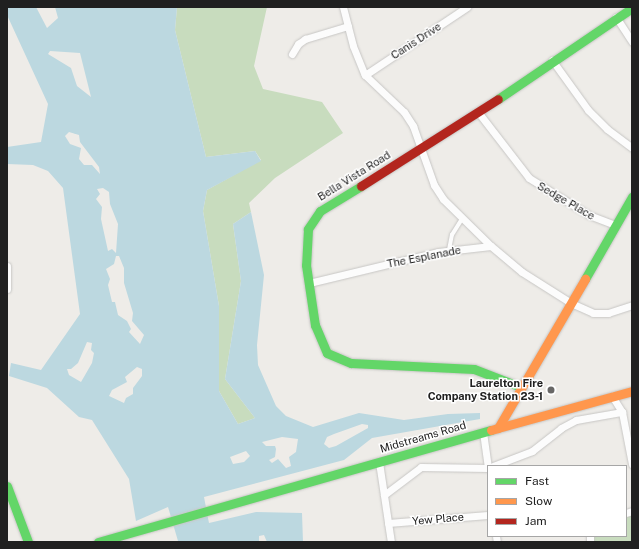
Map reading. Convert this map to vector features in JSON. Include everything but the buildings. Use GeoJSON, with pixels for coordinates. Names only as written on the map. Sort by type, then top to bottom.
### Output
{"type":"FeatureCollection","features":[{"type":"Feature","properties":{"kind":"street"},"geometry":{"type":"LineString","coordinates":[[343,7],[358,62],[365,75],[404,112],[421,148],[434,184],[462,219],[522,272],[571,303],[593,313],[608,313],[632,306]]}},
{"type":"Feature","properties":{"kind":"street","name":"Canis Drive"},"geometry":{"type":"LineString","coordinates":[[365,75],[467,7]]}},
{"type":"Feature","properties":{"kind":"street","name":"Bella Vista Road"},"geometry":{"type":"LineString","coordinates":[[521,387],[474,369],[351,363],[332,357],[322,346],[315,325],[309,283],[306,244],[308,229],[313,218],[478,112],[552,60],[632,8]]}},
{"type":"Feature","properties":{"kind":"street"},"geometry":{"type":"LineString","coordinates":[[616,17],[632,42]]}},
{"type":"Feature","properties":{"kind":"street"},"geometry":{"type":"LineString","coordinates":[[292,54],[298,44],[305,39],[348,26]]}},
{"type":"Feature","properties":{"kind":"street"},"geometry":{"type":"LineString","coordinates":[[552,60],[588,110],[607,129],[632,148]]}},
{"type":"Feature","properties":{"kind":"street","name":"Sedge Place"},"geometry":{"type":"LineString","coordinates":[[478,112],[529,178],[590,215],[615,225]]}},
{"type":"Feature","properties":{"kind":"street"},"geometry":{"type":"LineString","coordinates":[[498,428],[632,197]]}},
{"type":"Feature","properties":{"kind":"street","name":"The Esplanade"},"geometry":{"type":"LineString","coordinates":[[309,283],[449,250],[491,246]]}},
{"type":"Feature","properties":{"kind":"street"},"geometry":{"type":"LineString","coordinates":[[7,266],[7,290]]}},
{"type":"Feature","properties":{"kind":"street","name":"Midstreams Road"},"geometry":{"type":"LineString","coordinates":[[98,542],[632,391]]}},
{"type":"Feature","properties":{"kind":"street"},"geometry":{"type":"LineString","coordinates":[[612,396],[622,412],[632,464]]}},
{"type":"Feature","properties":{"kind":"street"},"geometry":{"type":"LineString","coordinates":[[496,465],[532,451],[561,428],[576,420],[622,412]]}},
{"type":"Feature","properties":{"kind":"street"},"geometry":{"type":"LineString","coordinates":[[483,432],[488,465]]}},
{"type":"Feature","properties":{"kind":"street"},"geometry":{"type":"LineString","coordinates":[[379,462],[391,542]]}},
{"type":"Feature","properties":{"kind":"street"},"geometry":{"type":"LineString","coordinates":[[384,495],[420,467],[487,467]]}},
{"type":"Feature","properties":{"kind":"street"},"geometry":{"type":"LineString","coordinates":[[7,486],[28,542]]}},
{"type":"Feature","properties":{"kind":"street","name":"Yew Place"},"geometry":{"type":"LineString","coordinates":[[388,523],[487,515]]}},
{"type":"Feature","properties":{"kind":"lane"},"geometry":{"type":"LineString","coordinates":[[449,250],[452,235],[462,219]]}},
{"type":"Feature","properties":{"kind":"green space"},"geometry":{"type":"Polygon","coordinates":[[[177,7],[267,7],[254,66],[263,89],[322,102],[343,133],[275,178],[249,203],[251,212],[233,224],[241,281],[225,379],[255,418],[238,424],[219,391],[219,306],[203,211],[207,190],[261,160],[255,151],[206,157],[175,30],[177,7]]]}},
{"type":"Feature","properties":{"kind":"green space"},"geometry":{"type":"Polygon","coordinates":[[[632,513],[632,542],[594,542],[593,537],[627,537],[627,515],[632,513]]]}},
{"type":"Feature","properties":{"kind":"water"},"geometry":{"type":"Polygon","coordinates":[[[7,7],[36,7],[47,28],[58,18],[55,7],[177,7],[175,30],[206,157],[255,151],[261,161],[207,190],[203,211],[219,306],[219,391],[238,424],[255,418],[225,379],[241,281],[233,224],[251,212],[264,275],[257,345],[258,365],[276,406],[286,416],[313,427],[359,413],[404,420],[448,414],[480,413],[480,419],[372,438],[344,460],[204,497],[209,523],[256,512],[302,513],[303,542],[267,542],[264,535],[259,536],[259,542],[175,542],[178,541],[168,507],[136,521],[129,479],[92,420],[79,417],[47,388],[9,376],[11,363],[41,370],[80,314],[63,188],[48,171],[33,165],[7,164],[7,147],[41,142],[48,104],[7,15],[7,7]],[[50,51],[48,54],[71,68],[77,86],[91,97],[80,53],[50,51]],[[69,132],[65,136],[70,144],[81,148],[79,159],[84,165],[92,165],[100,174],[99,167],[80,142],[79,135],[69,132]],[[103,188],[97,189],[100,194],[96,199],[102,207],[101,219],[108,251],[112,249],[116,253],[118,224],[110,204],[109,192],[103,188]],[[116,256],[114,264],[106,269],[110,279],[108,285],[112,302],[115,302],[118,315],[127,321],[131,329],[129,332],[140,344],[144,335],[132,321],[133,313],[124,283],[124,268],[119,256],[116,256]],[[87,342],[78,363],[71,369],[67,369],[69,375],[81,382],[92,363],[94,353],[91,350],[92,343],[87,342]],[[137,367],[125,377],[127,382],[112,390],[109,396],[124,403],[126,398],[133,394],[133,388],[142,376],[142,369],[137,367]],[[362,424],[327,437],[324,444],[329,448],[336,446],[368,428],[368,425],[362,424]],[[282,437],[262,442],[266,446],[275,446],[275,457],[269,460],[272,463],[278,459],[286,468],[291,466],[289,457],[296,452],[298,439],[282,437]],[[246,451],[230,457],[233,464],[244,462],[250,456],[246,451]]]}},
{"type":"Feature","properties":{"kind":"traffic: fast"},"geometry":{"type":"LineString","coordinates":[[498,99],[632,8]]}},
{"type":"Feature","properties":{"kind":"traffic: fast"},"geometry":{"type":"LineString","coordinates":[[361,186],[320,211],[308,229],[306,265],[315,325],[327,353],[351,363],[474,369],[521,387]]}},
{"type":"Feature","properties":{"kind":"traffic: fast"},"geometry":{"type":"LineString","coordinates":[[585,279],[632,197]]}},
{"type":"Feature","properties":{"kind":"traffic: fast"},"geometry":{"type":"LineString","coordinates":[[98,542],[491,430]]}},
{"type":"Feature","properties":{"kind":"traffic: fast"},"geometry":{"type":"LineString","coordinates":[[7,486],[28,542]]}},
{"type":"Feature","properties":{"kind":"traffic: slow"},"geometry":{"type":"LineString","coordinates":[[491,430],[498,428],[585,279]]}},
{"type":"Feature","properties":{"kind":"traffic: slow"},"geometry":{"type":"LineString","coordinates":[[498,428],[632,391]]}},
{"type":"Feature","properties":{"kind":"traffic: jam"},"geometry":{"type":"LineString","coordinates":[[361,186],[498,99]]}},
{"type":"Feature","properties":{"kind":"place","name":"Laurelton Fire Company Station 23-1"},"geometry":{"type":"Point","coordinates":[551,390]}}]}
